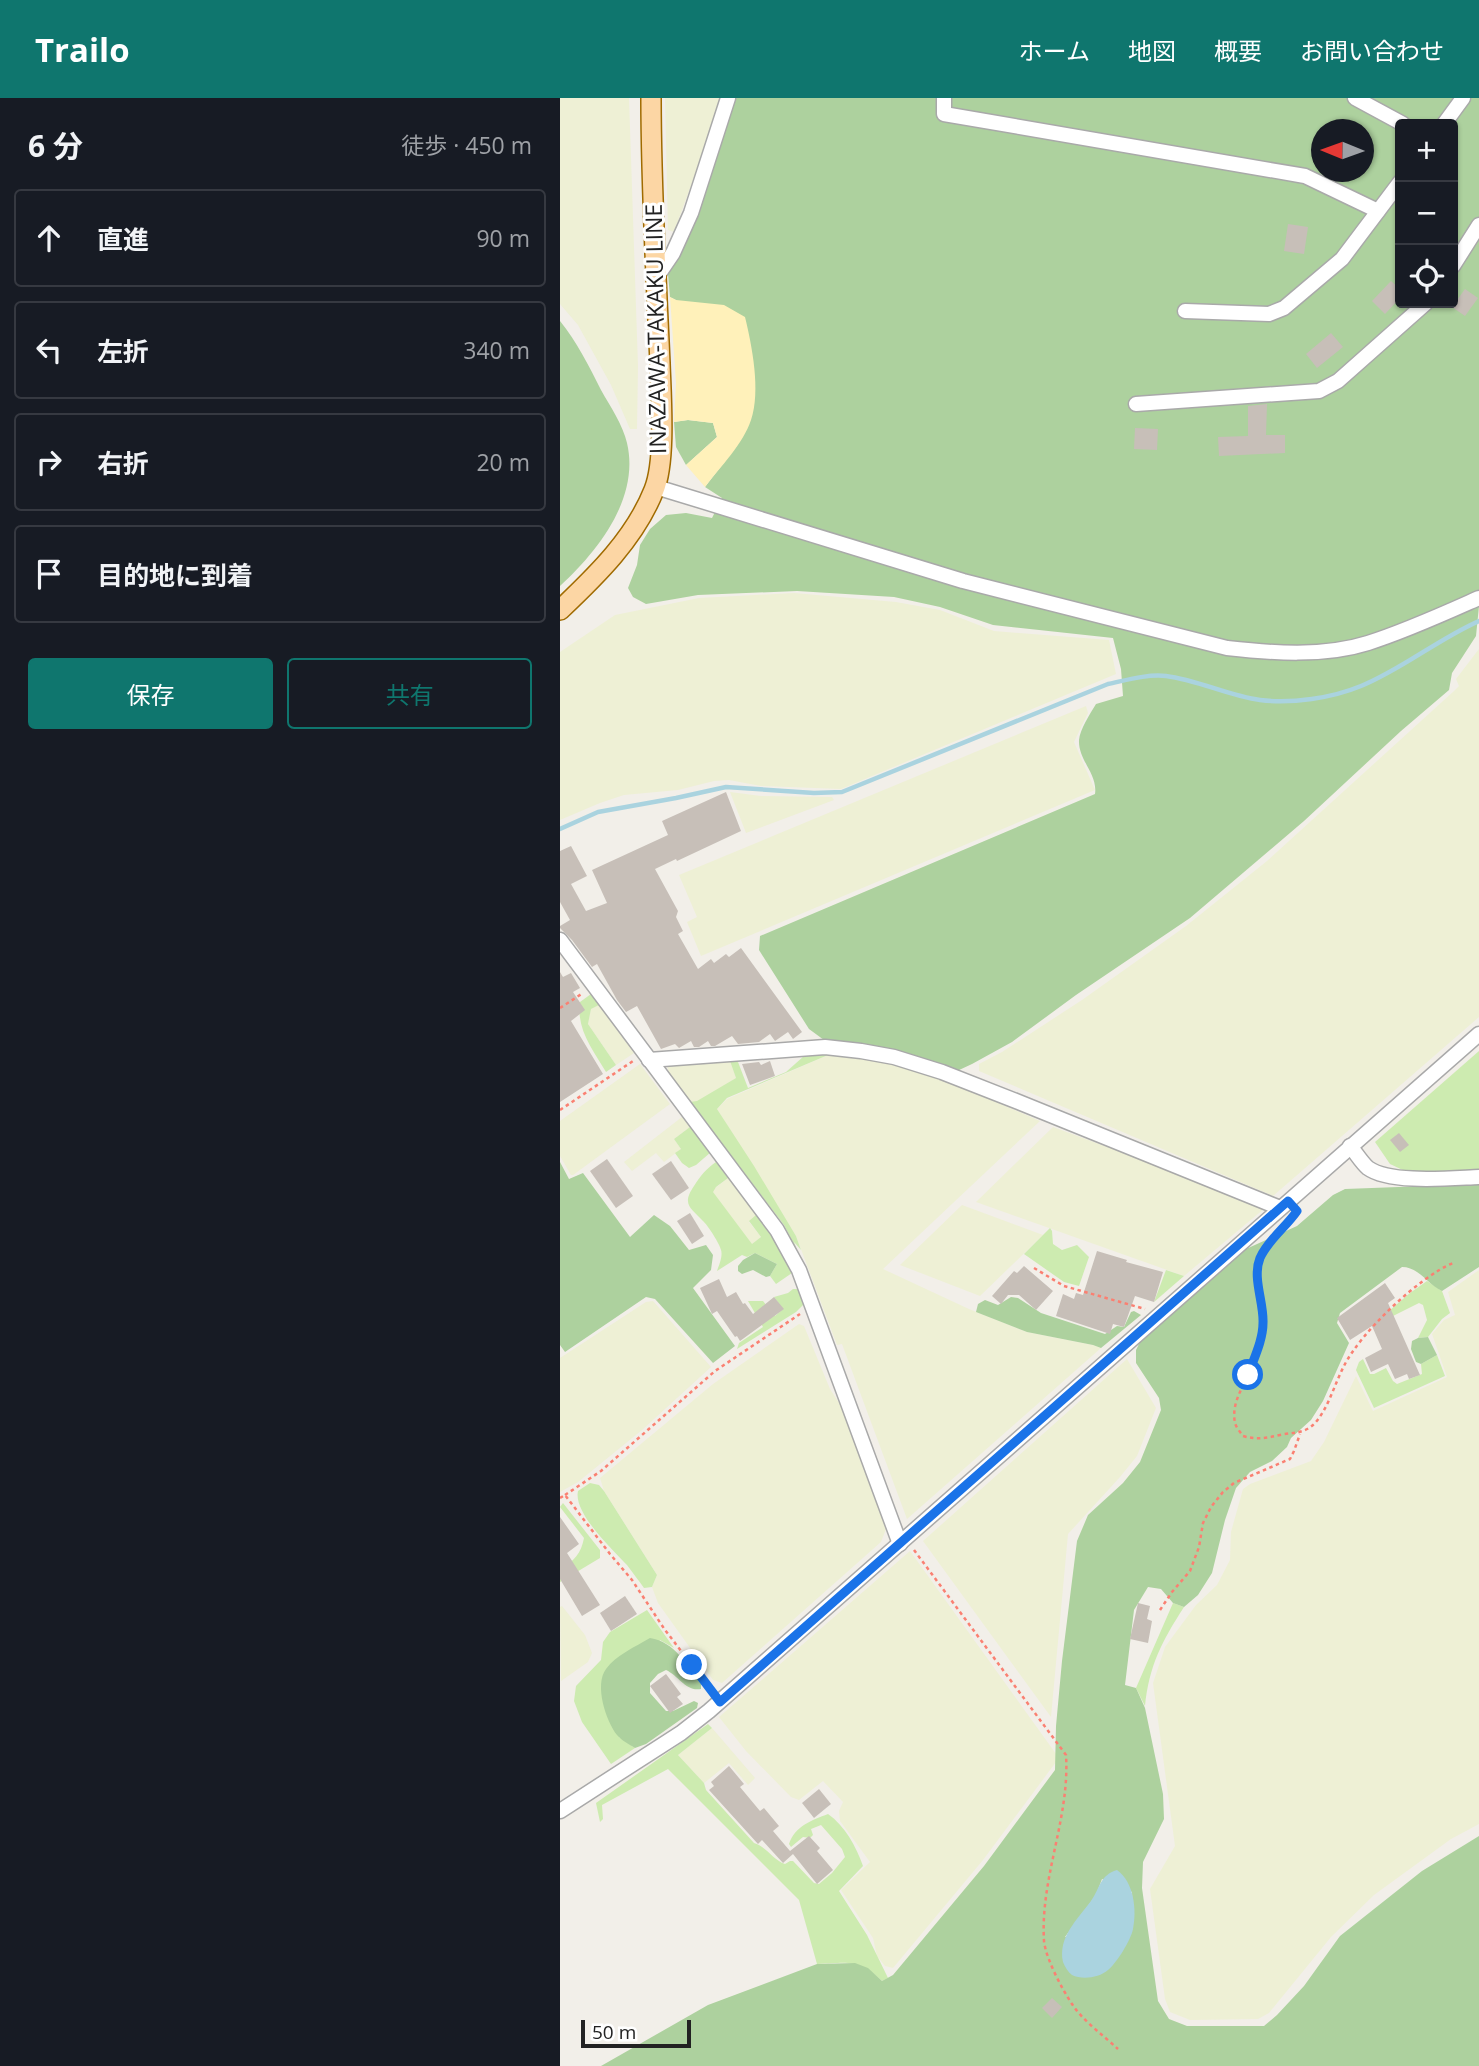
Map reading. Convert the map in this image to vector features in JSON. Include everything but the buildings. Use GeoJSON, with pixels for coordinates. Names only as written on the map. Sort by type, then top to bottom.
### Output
{"type":"FeatureCollection","features":[{"type":"Feature","properties":{"kind":"main road","name":"INAZAWA-TAKAKU LINE"},"geometry":{"type":"LineString","coordinates":[[560,610],[607,565],[645,510],[656,487],[660,457],[661,404],[651,98]]}},
{"type":"Feature","properties":{"kind":"street"},"geometry":{"type":"LineString","coordinates":[[656,278],[673,253],[691,213],[728,98]]}},
{"type":"Feature","properties":{"kind":"street"},"geometry":{"type":"LineString","coordinates":[[944,98],[944,114],[1305,176],[1378,211]]}},
{"type":"Feature","properties":{"kind":"street"},"geometry":{"type":"LineString","coordinates":[[1355,98],[1395,119]]}},
{"type":"Feature","properties":{"kind":"street"},"geometry":{"type":"LineString","coordinates":[[1448,119],[1464,98]]}},
{"type":"Feature","properties":{"kind":"street"},"geometry":{"type":"LineString","coordinates":[[1185,311],[1269,314],[1284,308],[1342,259],[1395,189]]}},
{"type":"Feature","properties":{"kind":"street"},"geometry":{"type":"LineString","coordinates":[[1458,258],[1479,225]]}},
{"type":"Feature","properties":{"kind":"street"},"geometry":{"type":"LineString","coordinates":[[1136,404],[1319,391],[1338,381],[1420,308]]}},
{"type":"Feature","properties":{"kind":"street"},"geometry":{"type":"LineString","coordinates":[[656,487],[963,580],[1227,648],[1272,653],[1316,652],[1366,644],[1479,598]]}},
{"type":"Feature","properties":{"kind":"street"},"geometry":{"type":"LineString","coordinates":[[560,940],[777,1230],[799,1270],[902,1541]]}},
{"type":"Feature","properties":{"kind":"street"},"geometry":{"type":"LineString","coordinates":[[560,1811],[681,1732],[720,1702],[1479,1034]]}},
{"type":"Feature","properties":{"kind":"street"},"geometry":{"type":"LineString","coordinates":[[647,1056],[825,1047],[894,1057],[942,1072],[1284,1205]]}},
{"type":"Feature","properties":{"kind":"street"},"geometry":{"type":"LineString","coordinates":[[1350,1146],[1368,1168],[1382,1174],[1401,1178],[1479,1177]]}},
{"type":"Feature","properties":{"kind":"path"},"geometry":{"type":"LineString","coordinates":[[560,1009],[594,986]]}},
{"type":"Feature","properties":{"kind":"path"},"geometry":{"type":"LineString","coordinates":[[560,1110],[647,1056]]}},
{"type":"Feature","properties":{"kind":"path"},"geometry":{"type":"LineString","coordinates":[[1284,1205],[1297,1211],[1259,1260],[1262,1335],[1238,1396],[1235,1424],[1243,1436],[1255,1440],[1268,1439],[1300,1433],[1313,1425],[1328,1402],[1345,1364],[1382,1315],[1440,1268],[1453,1263]]}},
{"type":"Feature","properties":{"kind":"path"},"geometry":{"type":"LineString","coordinates":[[1034,1268],[1064,1286],[1160,1313]]}},
{"type":"Feature","properties":{"kind":"path"},"geometry":{"type":"LineString","coordinates":[[560,1498],[601,1471],[715,1371],[812,1305]]}},
{"type":"Feature","properties":{"kind":"path"},"geometry":{"type":"LineString","coordinates":[[1160,1610],[1190,1571],[1199,1547],[1203,1522],[1211,1507],[1234,1483],[1290,1459],[1300,1433]]}},
{"type":"Feature","properties":{"kind":"path"},"geometry":{"type":"LineString","coordinates":[[565,1495],[632,1580],[665,1630],[720,1702]]}},
{"type":"Feature","properties":{"kind":"path"},"geometry":{"type":"LineString","coordinates":[[902,1541],[1066,1755],[1068,1779],[1045,1908],[1044,1943],[1049,1961],[1073,2006],[1118,2049]]}},
{"type":"Feature","properties":{"kind":"green space"},"geometry":{"type":"Polygon","coordinates":[[[560,98],[629,98],[638,366],[637,429],[630,429],[611,385],[578,325],[560,304],[560,98]]]}},
{"type":"Feature","properties":{"kind":"green space"},"geometry":{"type":"Polygon","coordinates":[[[665,98],[720,98],[711,131],[674,232],[668,230],[665,98]]]}},
{"type":"Feature","properties":{"kind":"green space"},"geometry":{"type":"Polygon","coordinates":[[[735,98],[1479,98],[1479,606],[1476,636],[1452,673],[1449,690],[1304,821],[1190,918],[1012,1042],[957,1071],[824,1040],[809,1029],[759,950],[760,936],[1095,794],[1094,780],[1082,754],[1079,740],[1096,704],[1123,696],[1121,669],[1113,638],[993,625],[940,607],[894,597],[797,591],[698,595],[646,604],[633,597],[628,588],[637,565],[640,545],[650,529],[666,515],[686,513],[712,518],[722,498],[705,487],[738,444],[676,300],[670,297],[668,274],[683,242],[735,98]]]}},
{"type":"Feature","properties":{"kind":"green space"},"geometry":{"type":"Polygon","coordinates":[[[560,321],[582,354],[619,423],[627,443],[629,464],[622,503],[613,522],[588,557],[560,586],[560,321]]]}},
{"type":"Feature","properties":{"kind":"green space"},"geometry":{"type":"Polygon","coordinates":[[[688,420],[713,423],[717,437],[686,465],[676,447],[674,422],[688,420]]]}},
{"type":"Feature","properties":{"kind":"green space"},"geometry":{"type":"Polygon","coordinates":[[[794,593],[896,602],[940,610],[994,631],[1109,640],[1116,674],[841,789],[714,781],[678,790],[624,795],[560,820],[560,652],[615,615],[699,598],[794,593]]]}},
{"type":"Feature","properties":{"kind":"green space"},"geometry":{"type":"Polygon","coordinates":[[[1479,649],[1479,1017],[1273,1196],[979,1071],[979,1064],[1082,1000],[1186,926],[1267,861],[1459,686],[1456,679],[1479,649]]]}},
{"type":"Feature","properties":{"kind":"green space"},"geometry":{"type":"Polygon","coordinates":[[[1086,706],[1088,713],[1074,742],[1095,790],[701,956],[687,922],[697,917],[679,875],[1086,706]]]}},
{"type":"Feature","properties":{"kind":"green space"},"geometry":{"type":"Polygon","coordinates":[[[730,792],[761,796],[832,797],[834,800],[746,833],[730,792]]]}},
{"type":"Feature","properties":{"kind":"green space"},"geometry":{"type":"Polygon","coordinates":[[[591,994],[599,1005],[591,1009],[588,1024],[616,1065],[606,1072],[587,1039],[579,1012],[580,1002],[591,994]]]}},
{"type":"Feature","properties":{"kind":"green space"},"geometry":{"type":"Polygon","coordinates":[[[599,1005],[634,1053],[616,1065],[588,1024],[591,1009],[599,1005]]]}},
{"type":"Feature","properties":{"kind":"green space"},"geometry":{"type":"Polygon","coordinates":[[[1479,1051],[1479,1171],[1409,1173],[1390,1164],[1375,1142],[1479,1051]]]}},
{"type":"Feature","properties":{"kind":"green space"},"geometry":{"type":"Polygon","coordinates":[[[812,1053],[851,1056],[828,1055],[727,1098],[717,1109],[796,1236],[801,1250],[794,1242],[797,1250],[784,1225],[690,1102],[697,1101],[736,1078],[730,1061],[738,1062],[748,1088],[786,1072],[804,1056],[812,1053]]]}},
{"type":"Feature","properties":{"kind":"green space"},"geometry":{"type":"Polygon","coordinates":[[[828,1055],[883,1060],[941,1078],[1040,1121],[883,1269],[969,1309],[1027,1332],[1101,1348],[907,1519],[842,1344],[837,1345],[796,1236],[717,1109],[727,1099],[828,1055]]]}},
{"type":"Feature","properties":{"kind":"green space"},"geometry":{"type":"Polygon","coordinates":[[[730,1061],[736,1078],[697,1102],[690,1102],[669,1073],[667,1065],[730,1061]]]}},
{"type":"Feature","properties":{"kind":"green space"},"geometry":{"type":"Polygon","coordinates":[[[640,1064],[670,1104],[571,1175],[560,1156],[560,1121],[640,1064]]]}},
{"type":"Feature","properties":{"kind":"green space"},"geometry":{"type":"Polygon","coordinates":[[[682,1117],[690,1127],[674,1139],[681,1149],[664,1162],[656,1153],[632,1171],[624,1162],[682,1117]]]}},
{"type":"Feature","properties":{"kind":"green space"},"geometry":{"type":"Polygon","coordinates":[[[690,1127],[711,1152],[689,1168],[675,1153],[681,1149],[674,1139],[690,1127]]]}},
{"type":"Feature","properties":{"kind":"green space"},"geometry":{"type":"Polygon","coordinates":[[[1053,1127],[1265,1208],[1184,1276],[976,1202],[1053,1127]]]}},
{"type":"Feature","properties":{"kind":"green space"},"geometry":{"type":"Polygon","coordinates":[[[560,1162],[569,1179],[583,1173],[630,1237],[654,1215],[670,1226],[689,1250],[706,1245],[713,1255],[711,1270],[693,1288],[735,1346],[713,1363],[655,1299],[646,1297],[565,1352],[560,1345],[560,1162]]]}},
{"type":"Feature","properties":{"kind":"green space"},"geometry":{"type":"Polygon","coordinates":[[[716,1162],[728,1178],[713,1192],[752,1244],[761,1237],[749,1221],[756,1215],[788,1259],[792,1273],[776,1284],[770,1276],[777,1264],[755,1253],[747,1257],[742,1255],[717,1271],[721,1258],[720,1247],[688,1202],[690,1192],[697,1182],[716,1162]]]}},
{"type":"Feature","properties":{"kind":"green space"},"geometry":{"type":"Polygon","coordinates":[[[728,1178],[756,1215],[749,1222],[761,1237],[750,1246],[712,1194],[714,1189],[728,1178]]]}},
{"type":"Feature","properties":{"kind":"green space"},"geometry":{"type":"Polygon","coordinates":[[[1479,1184],[1479,1267],[1442,1291],[1413,1270],[1402,1267],[1340,1313],[1337,1323],[1349,1343],[1323,1401],[1311,1420],[1291,1438],[1287,1447],[1272,1461],[1250,1472],[1236,1488],[1212,1573],[1198,1595],[1184,1607],[1173,1603],[1161,1589],[1148,1587],[1134,1610],[1125,1685],[1136,1688],[1145,1708],[1163,1794],[1164,1819],[1143,1862],[1142,1888],[1158,2001],[1169,2019],[1187,2026],[1264,2026],[1304,1986],[1340,1936],[1422,1871],[1479,1836],[1479,2066],[601,2066],[708,2005],[817,1964],[855,1963],[868,1968],[882,1981],[893,1975],[984,1866],[1055,1770],[1062,1661],[1077,1541],[1088,1515],[1123,1483],[1140,1462],[1161,1410],[1159,1398],[1136,1363],[1136,1350],[1142,1338],[1246,1249],[1297,1226],[1333,1195],[1345,1189],[1479,1184]],[[1102,1879],[1096,1895],[1065,1937],[1133,1929],[1132,1892],[1102,1879]]]}},
{"type":"Feature","properties":{"kind":"green space"},"geometry":{"type":"Polygon","coordinates":[[[962,1205],[1043,1235],[980,1296],[900,1265],[962,1205]]]}},
{"type":"Feature","properties":{"kind":"green space"},"geometry":{"type":"Polygon","coordinates":[[[1050,1228],[1053,1244],[1062,1250],[1077,1245],[1089,1257],[1079,1286],[1064,1282],[1024,1254],[1050,1228]]]}},
{"type":"Feature","properties":{"kind":"green space"},"geometry":{"type":"Polygon","coordinates":[[[755,1253],[777,1264],[770,1276],[766,1277],[753,1270],[742,1274],[738,1271],[743,1260],[755,1253]]]}},
{"type":"Feature","properties":{"kind":"green space"},"geometry":{"type":"Polygon","coordinates":[[[1166,1270],[1184,1276],[1154,1302],[1166,1270]]]}},
{"type":"Feature","properties":{"kind":"green space"},"geometry":{"type":"Polygon","coordinates":[[[1479,1270],[1479,1824],[1451,1839],[1374,1895],[1331,1937],[1269,2013],[1258,2019],[1190,2020],[1170,2012],[1165,1999],[1150,1889],[1175,1846],[1153,1683],[1165,1647],[1196,1605],[1217,1585],[1230,1560],[1231,1532],[1243,1489],[1311,1461],[1324,1442],[1356,1376],[1373,1411],[1447,1377],[1432,1334],[1444,1320],[1455,1315],[1448,1292],[1479,1270]]]}},
{"type":"Feature","properties":{"kind":"green space"},"geometry":{"type":"Polygon","coordinates":[[[1427,1281],[1442,1291],[1450,1313],[1428,1337],[1418,1338],[1427,1320],[1423,1305],[1419,1303],[1393,1316],[1389,1311],[1427,1281]]]}},
{"type":"Feature","properties":{"kind":"green space"},"geometry":{"type":"Polygon","coordinates":[[[799,1289],[805,1303],[796,1312],[737,1349],[739,1343],[763,1327],[748,1301],[763,1301],[775,1316],[783,1309],[774,1297],[799,1289]]]}},
{"type":"Feature","properties":{"kind":"green space"},"geometry":{"type":"Polygon","coordinates":[[[1011,1297],[1018,1298],[1041,1313],[1105,1334],[1117,1326],[1124,1327],[1131,1312],[1141,1315],[1101,1348],[1027,1332],[976,1312],[978,1304],[985,1300],[998,1305],[1011,1297]]]}},
{"type":"Feature","properties":{"kind":"green space"},"geometry":{"type":"Polygon","coordinates":[[[653,1301],[711,1367],[642,1430],[578,1482],[560,1492],[560,1358],[646,1302],[653,1301]]]}},
{"type":"Feature","properties":{"kind":"green space"},"geometry":{"type":"Polygon","coordinates":[[[799,1324],[804,1326],[830,1389],[843,1409],[886,1529],[881,1542],[722,1683],[713,1680],[658,1603],[652,1587],[657,1575],[604,1491],[600,1478],[713,1384],[799,1324]]]}},
{"type":"Feature","properties":{"kind":"green space"},"geometry":{"type":"Polygon","coordinates":[[[1428,1337],[1437,1355],[1421,1364],[1416,1362],[1411,1349],[1412,1341],[1428,1337]]]}},
{"type":"Feature","properties":{"kind":"green space"},"geometry":{"type":"Polygon","coordinates":[[[1437,1355],[1445,1376],[1374,1408],[1356,1370],[1363,1359],[1370,1374],[1386,1368],[1397,1384],[1422,1374],[1421,1364],[1437,1355]]]}},
{"type":"Feature","properties":{"kind":"green space"},"geometry":{"type":"Polygon","coordinates":[[[1127,1359],[1156,1408],[1137,1456],[1068,1534],[1051,1717],[923,1541],[1127,1359]]]}},
{"type":"Feature","properties":{"kind":"green space"},"geometry":{"type":"Polygon","coordinates":[[[590,1483],[599,1485],[604,1491],[657,1575],[652,1587],[644,1588],[582,1510],[578,1491],[590,1483]]]}},
{"type":"Feature","properties":{"kind":"green space"},"geometry":{"type":"Polygon","coordinates":[[[563,1503],[600,1550],[600,1558],[560,1582],[560,1569],[576,1556],[584,1538],[560,1507],[563,1503]]]}},
{"type":"Feature","properties":{"kind":"green space"},"geometry":{"type":"Polygon","coordinates":[[[910,1551],[1059,1758],[983,1860],[893,1968],[885,1966],[877,1956],[873,1938],[841,1890],[870,1862],[840,1821],[839,1811],[843,1802],[823,1781],[799,1800],[791,1797],[746,1751],[719,1717],[910,1551]]]}},
{"type":"Feature","properties":{"kind":"green space"},"geometry":{"type":"Polygon","coordinates":[[[1173,1603],[1184,1607],[1158,1654],[1145,1706],[1136,1688],[1173,1603]]]}},
{"type":"Feature","properties":{"kind":"green space"},"geometry":{"type":"Polygon","coordinates":[[[562,1606],[585,1635],[592,1653],[588,1662],[561,1681],[560,1607],[562,1606]]]}},
{"type":"Feature","properties":{"kind":"green space"},"geometry":{"type":"Polygon","coordinates":[[[647,1610],[674,1648],[660,1640],[619,1737],[635,1748],[611,1764],[582,1722],[574,1701],[576,1686],[601,1660],[603,1642],[610,1632],[647,1610]]]}},
{"type":"Feature","properties":{"kind":"green space"},"geometry":{"type":"Polygon","coordinates":[[[650,1638],[667,1644],[680,1655],[701,1684],[701,1689],[687,1686],[666,1670],[658,1674],[650,1683],[650,1693],[666,1711],[673,1711],[694,1701],[698,1703],[697,1708],[646,1744],[635,1748],[621,1739],[613,1729],[603,1703],[601,1684],[610,1664],[650,1638]]]}},
{"type":"Feature","properties":{"kind":"green space"},"geometry":{"type":"Polygon","coordinates":[[[708,1724],[712,1728],[678,1755],[754,1843],[785,1864],[793,1861],[814,1883],[819,1884],[845,1857],[842,1849],[821,1825],[811,1829],[813,1835],[810,1838],[803,1837],[791,1847],[789,1844],[795,1833],[805,1824],[828,1814],[845,1830],[863,1866],[839,1891],[867,1935],[888,1978],[882,1981],[859,1965],[817,1964],[799,1900],[668,1769],[602,1805],[603,1819],[600,1822],[596,1803],[708,1724]]]}},
{"type":"Feature","properties":{"kind":"green space"},"geometry":{"type":"Polygon","coordinates":[[[712,1728],[755,1778],[748,1785],[729,1763],[704,1783],[678,1755],[712,1728]]]}},
{"type":"Feature","properties":{"kind":"sand"},"geometry":{"type":"Polygon","coordinates":[[[670,297],[724,305],[745,317],[750,341],[755,382],[751,420],[737,446],[705,487],[686,465],[717,437],[713,423],[688,420],[674,422],[676,383],[670,297]]]}},
{"type":"Feature","properties":{"kind":"water"},"geometry":{"type":"Polygon","coordinates":[[[1117,1870],[1123,1875],[1133,1897],[1134,1922],[1129,1939],[1115,1963],[1104,1973],[1090,1977],[1072,1975],[1063,1962],[1066,1937],[1107,1875],[1117,1870]]]}},
{"type":"Feature","properties":{"kind":"waterway"},"geometry":{"type":"LineString","coordinates":[[560,829],[598,812],[726,787],[814,793],[842,792],[1108,684],[1137,678],[1178,678],[1260,700],[1285,701],[1325,697],[1376,679],[1479,621]]}},
{"type":"Feature","properties":{"kind":"route"},"geometry":{"type":"LineString","coordinates":[[692,1665],[720,1702],[1288,1201],[1297,1211],[1259,1260],[1262,1335],[1248,1375]]}}]}
